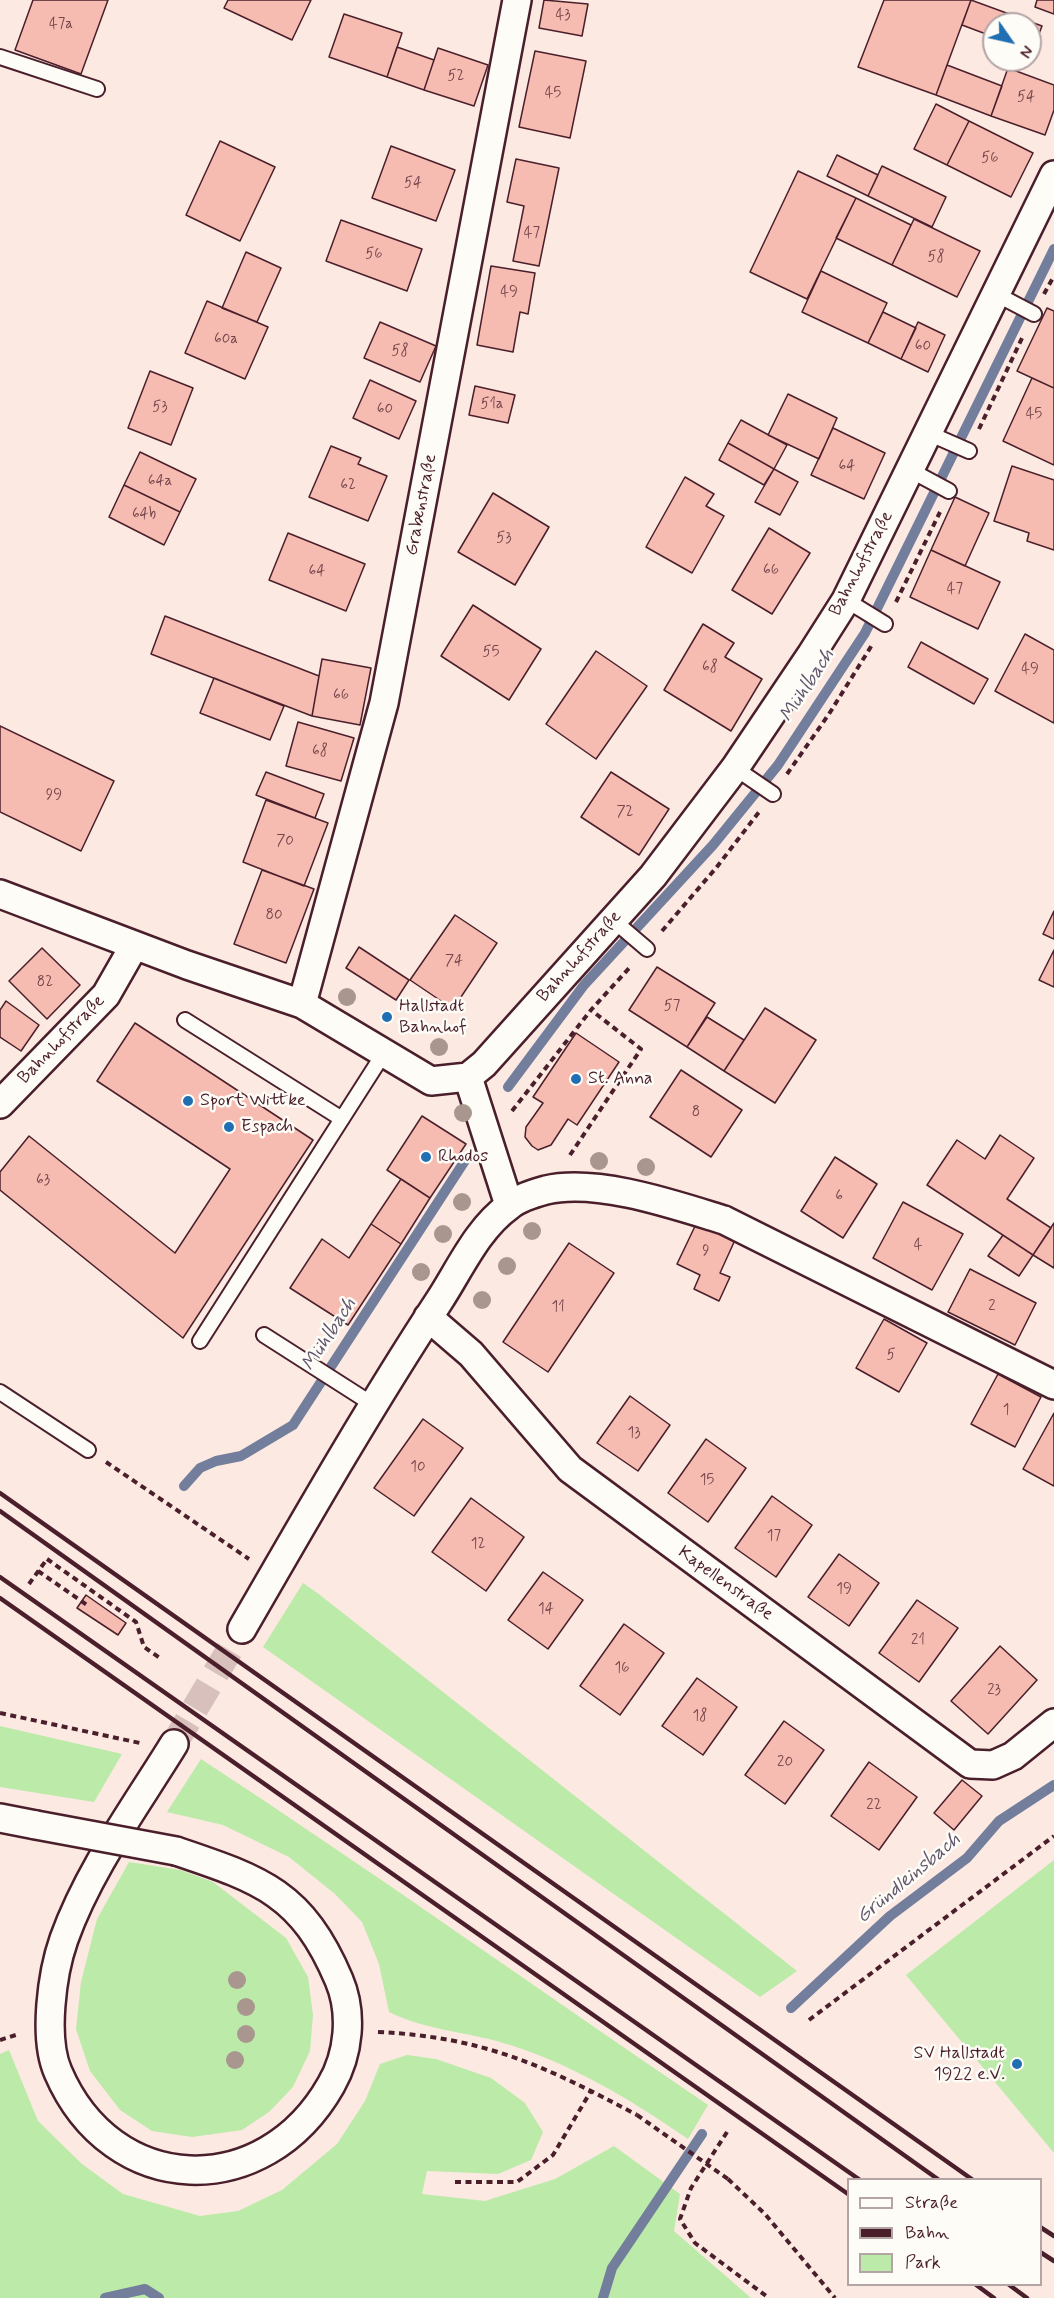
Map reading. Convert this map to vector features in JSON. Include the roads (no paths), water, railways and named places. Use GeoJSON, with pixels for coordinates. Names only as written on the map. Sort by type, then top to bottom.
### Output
{"type":"FeatureCollection","features":[{"type":"Feature","properties":{"kind":"street","name":"Grabenstraße"},"geometry":{"type":"LineString","coordinates":[[302,1004],[384,703],[517,0]]}},
{"type":"Feature","properties":{"kind":"street","name":"Bahnhofstraße"},"geometry":{"type":"LineString","coordinates":[[468,1077],[484,1064],[619,925],[652,876],[744,774],[855,606],[935,436],[1018,306],[1048,204],[1054,175]]}},
{"type":"Feature","properties":{"kind":"street"},"geometry":{"type":"LineString","coordinates":[[0,894],[134,946],[302,1004],[431,1082],[468,1077],[509,1205]]}},
{"type":"Feature","properties":{"kind":"street","name":"Bahnhofstraße"},"geometry":{"type":"LineString","coordinates":[[0,1104],[106,995],[134,946]]}},
{"type":"Feature","properties":{"kind":"street"},"geometry":{"type":"LineString","coordinates":[[242,1629],[372,1404],[484,1231],[509,1205],[546,1190],[580,1188],[624,1193],[675,1204],[724,1220],[1054,1385]]}},
{"type":"Feature","properties":{"kind":"street","name":"Kapellenstraße"},"geometry":{"type":"LineString","coordinates":[[428,1317],[471,1354],[570,1469],[970,1764],[993,1765],[1013,1756],[1054,1723]]}},
{"type":"Feature","properties":{"kind":"street"},"geometry":{"type":"LineString","coordinates":[[0,1818],[36,1825],[176,1851],[230,1869],[277,1893],[306,1918],[325,1947],[345,1995],[348,2031],[339,2072],[321,2103],[303,2126],[274,2147],[243,2163],[216,2170],[157,2167],[125,2152],[83,2116],[57,2070],[50,2024],[53,1982],[64,1939],[89,1884],[174,1744]]}},
{"type":"Feature","properties":{"kind":"lane"},"geometry":{"type":"LineString","coordinates":[[0,57],[97,89]]}},
{"type":"Feature","properties":{"kind":"lane"},"geometry":{"type":"LineString","coordinates":[[935,436],[965,449]]}},
{"type":"Feature","properties":{"kind":"lane"},"geometry":{"type":"LineString","coordinates":[[918,474],[945,489]]}},
{"type":"Feature","properties":{"kind":"lane"},"geometry":{"type":"LineString","coordinates":[[855,606],[882,622]]}},
{"type":"Feature","properties":{"kind":"lane"},"geometry":{"type":"LineString","coordinates":[[744,774],[770,792]]}},
{"type":"Feature","properties":{"kind":"lane"},"geometry":{"type":"LineString","coordinates":[[619,925],[643,946]]}},
{"type":"Feature","properties":{"kind":"lane"},"geometry":{"type":"LineString","coordinates":[[186,1020],[342,1119]]}},
{"type":"Feature","properties":{"kind":"lane"},"geometry":{"type":"LineString","coordinates":[[200,1341],[384,1053]]}},
{"type":"Feature","properties":{"kind":"lane"},"geometry":{"type":"LineString","coordinates":[[264,1335],[372,1404]]}},
{"type":"Feature","properties":{"kind":"lane"},"geometry":{"type":"LineString","coordinates":[[0,1392],[93,1453]]}},
{"type":"Feature","properties":{"kind":"waterway","name":"Mühlbach"},"geometry":{"type":"LineString","coordinates":[[508,1087],[584,985],[713,845],[778,765],[865,633],[1054,249]]}},
{"type":"Feature","properties":{"kind":"waterway","name":"Mühlbach"},"geometry":{"type":"LineString","coordinates":[[184,1486],[200,1468],[216,1461],[241,1456],[293,1425],[466,1159]]}},
{"type":"Feature","properties":{"kind":"waterway","name":"Gründleinsbach"},"geometry":{"type":"LineString","coordinates":[[791,2008],[890,1916],[967,1858],[999,1821],[1054,1785]]}},
{"type":"Feature","properties":{"kind":"waterway","name":"Gründleinsbach"},"geometry":{"type":"LineString","coordinates":[[603,2298],[612,2268],[702,2134]]}},
{"type":"Feature","properties":{"kind":"waterway","name":"Gründleinsbach"},"geometry":{"type":"LineString","coordinates":[[105,2298],[145,2289],[159,2298]]}},
{"type":"Feature","properties":{"kind":"tunnel"},"geometry":{"type":"LineString","coordinates":[[174,1744],[242,1629]]}},
{"type":"Feature","properties":{"kind":"railway"},"geometry":{"type":"LineString","coordinates":[[0,1493],[970,2178]]}},
{"type":"Feature","properties":{"kind":"railway"},"geometry":{"type":"LineString","coordinates":[[0,1511],[936,2178]]}},
{"type":"Feature","properties":{"kind":"railway"},"geometry":{"type":"LineString","coordinates":[[0,1577],[857,2178]]}},
{"type":"Feature","properties":{"kind":"railway"},"geometry":{"type":"LineString","coordinates":[[0,1598],[847,2193]]}},
{"type":"Feature","properties":{"kind":"railway"},"geometry":{"type":"LineString","coordinates":[[1042,2228],[1054,2236]]}},
{"type":"Feature","properties":{"kind":"railway"},"geometry":{"type":"LineString","coordinates":[[1042,2253],[1054,2261]]}},
{"type":"Feature","properties":{"kind":"railway"},"geometry":{"type":"LineString","coordinates":[[978,2286],[994,2298]]}},
{"type":"Feature","properties":{"kind":"railway"},"geometry":{"type":"LineString","coordinates":[[1011,2286],[1027,2298]]}},
{"type":"Feature","properties":{"kind":"place","name":"Hallstadt Bahnhof"},"geometry":{"type":"Point","coordinates":[387,1017]}},
{"type":"Feature","properties":{"kind":"place","name":"St. Anna"},"geometry":{"type":"Point","coordinates":[576,1079]}},
{"type":"Feature","properties":{"kind":"place","name":"Sport Wittke"},"geometry":{"type":"Point","coordinates":[188,1101]}},
{"type":"Feature","properties":{"kind":"place","name":"Espach"},"geometry":{"type":"Point","coordinates":[229,1127]}},
{"type":"Feature","properties":{"kind":"place","name":"Rhodos"},"geometry":{"type":"Point","coordinates":[426,1157]}},
{"type":"Feature","properties":{"kind":"place","name":"SV Hallstadt 1922 e.V."},"geometry":{"type":"Point","coordinates":[1017,2064]}}]}
